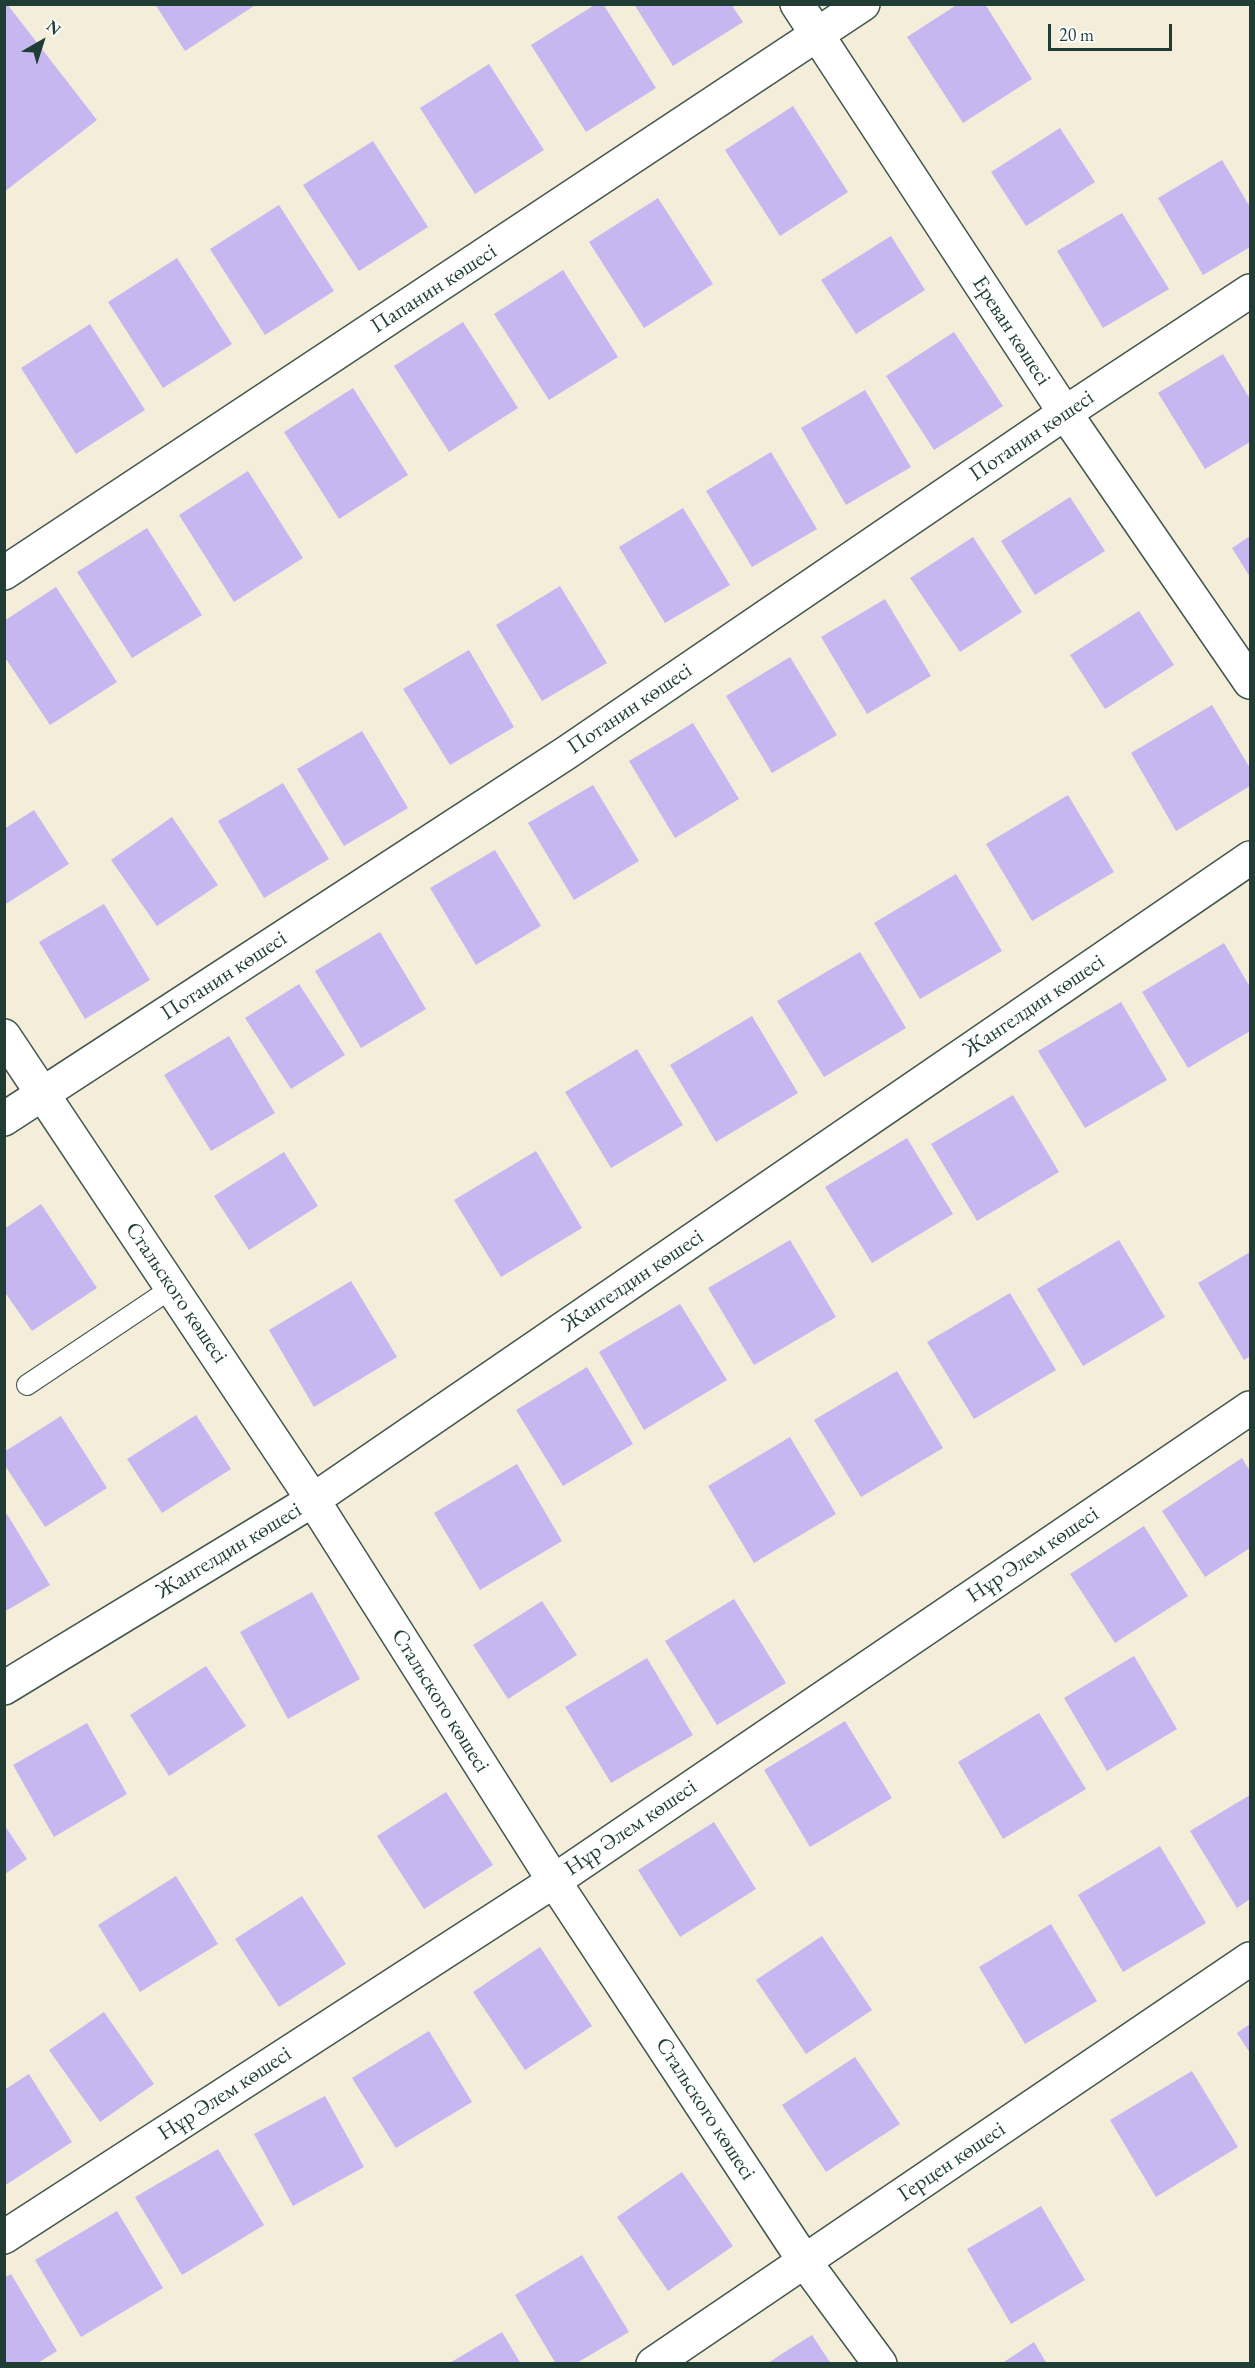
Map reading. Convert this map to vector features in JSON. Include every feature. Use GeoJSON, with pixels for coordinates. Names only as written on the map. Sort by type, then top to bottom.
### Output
{"type":"FeatureCollection","features":[{"type":"Feature","properties":{"kind":"street","name":"Ереван көшесі"},"geometry":{"type":"LineString","coordinates":[[797,4],[1065,413],[1251,682]]}},
{"type":"Feature","properties":{"kind":"street","name":"Папанин көшесі"},"geometry":{"type":"LineString","coordinates":[[4,573],[863,4]]}},
{"type":"Feature","properties":{"kind":"street","name":"Потанин көшесі"},"geometry":{"type":"LineString","coordinates":[[4,1119],[566,753],[1065,413],[1251,291]]}},
{"type":"Feature","properties":{"kind":"street","name":"Жангелдин көшесі"},"geometry":{"type":"LineString","coordinates":[[4,1688],[313,1500],[1251,858]]}},
{"type":"Feature","properties":{"kind":"street","name":"Стальского көшесі"},"geometry":{"type":"LineString","coordinates":[[4,1036],[313,1500],[554,1881],[805,2262],[880,2364]]}},
{"type":"Feature","properties":{"kind":"street","name":"Нұр Әлем көшесі"},"geometry":{"type":"LineString","coordinates":[[4,2237],[554,1881],[1251,1408]]}},
{"type":"Feature","properties":{"kind":"street","name":"Герцен көшесі"},"geometry":{"type":"LineString","coordinates":[[653,2364],[1251,1959]]}},
{"type":"Feature","properties":{"kind":"lane"},"geometry":{"type":"LineString","coordinates":[[27,1385],[172,1288]]}},
{"type":"Feature","properties":{"kind":"building"},"geometry":{"type":"Polygon","coordinates":[[[4,4],[7,4],[97,120],[4,192],[4,4]]]}},
{"type":"Feature","properties":{"kind":"building"},"geometry":{"type":"Polygon","coordinates":[[[155,4],[257,4],[185,51],[155,4]]]}},
{"type":"Feature","properties":{"kind":"building"},"geometry":{"type":"Polygon","coordinates":[[[596,4],[603,4],[656,88],[586,132],[531,45],[596,4]]]}},
{"type":"Feature","properties":{"kind":"building"},"geometry":{"type":"Polygon","coordinates":[[[634,4],[731,4],[743,22],[673,66],[634,4]]]}},
{"type":"Feature","properties":{"kind":"building"},"geometry":{"type":"Polygon","coordinates":[[[958,4],[985,4],[1032,79],[963,123],[907,37],[958,4]]]}},
{"type":"Feature","properties":{"kind":"building"},"geometry":{"type":"Polygon","coordinates":[[[489,64],[544,150],[475,194],[420,108],[489,64]]]}},
{"type":"Feature","properties":{"kind":"building"},"geometry":{"type":"Polygon","coordinates":[[[793,106],[848,192],[780,236],[725,150],[793,106]]]}},
{"type":"Feature","properties":{"kind":"building"},"geometry":{"type":"Polygon","coordinates":[[[1060,128],[1095,182],[1026,226],[991,172],[1060,128]]]}},
{"type":"Feature","properties":{"kind":"building"},"geometry":{"type":"Polygon","coordinates":[[[373,141],[428,227],[359,271],[303,185],[373,141]]]}},
{"type":"Feature","properties":{"kind":"building"},"geometry":{"type":"Polygon","coordinates":[[[1222,160],[1250,207],[1250,247],[1203,275],[1158,198],[1222,160]]]}},
{"type":"Feature","properties":{"kind":"building"},"geometry":{"type":"Polygon","coordinates":[[[658,198],[713,284],[644,328],[589,242],[658,198]]]}},
{"type":"Feature","properties":{"kind":"building"},"geometry":{"type":"Polygon","coordinates":[[[279,205],[334,291],[265,335],[210,249],[279,205]]]}},
{"type":"Feature","properties":{"kind":"building"},"geometry":{"type":"Polygon","coordinates":[[[1122,213],[1169,289],[1103,328],[1057,251],[1122,213]]]}},
{"type":"Feature","properties":{"kind":"building"},"geometry":{"type":"Polygon","coordinates":[[[891,236],[925,290],[856,334],[821,280],[891,236]]]}},
{"type":"Feature","properties":{"kind":"building"},"geometry":{"type":"Polygon","coordinates":[[[177,258],[232,344],[163,388],[108,302],[177,258]]]}},
{"type":"Feature","properties":{"kind":"building"},"geometry":{"type":"Polygon","coordinates":[[[563,270],[618,357],[549,400],[494,314],[563,270]]]}},
{"type":"Feature","properties":{"kind":"building"},"geometry":{"type":"Polygon","coordinates":[[[463,322],[518,408],[449,452],[394,366],[463,322]]]}},
{"type":"Feature","properties":{"kind":"building"},"geometry":{"type":"Polygon","coordinates":[[[90,324],[145,410],[76,454],[21,368],[90,324]]]}},
{"type":"Feature","properties":{"kind":"building"},"geometry":{"type":"Polygon","coordinates":[[[954,332],[1003,406],[934,450],[886,376],[954,332]]]}},
{"type":"Feature","properties":{"kind":"building"},"geometry":{"type":"Polygon","coordinates":[[[1223,354],[1250,399],[1250,442],[1205,469],[1158,393],[1223,354]]]}},
{"type":"Feature","properties":{"kind":"building"},"geometry":{"type":"Polygon","coordinates":[[[353,388],[408,475],[339,519],[284,432],[353,388]]]}},
{"type":"Feature","properties":{"kind":"building"},"geometry":{"type":"Polygon","coordinates":[[[865,390],[911,467],[846,505],[801,428],[865,390]]]}},
{"type":"Feature","properties":{"kind":"building"},"geometry":{"type":"Polygon","coordinates":[[[771,452],[817,529],[752,567],[706,491],[771,452]]]}},
{"type":"Feature","properties":{"kind":"building"},"geometry":{"type":"Polygon","coordinates":[[[248,471],[303,558],[234,602],[179,515],[248,471]]]}},
{"type":"Feature","properties":{"kind":"building"},"geometry":{"type":"Polygon","coordinates":[[[1070,497],[1105,551],[1035,595],[1001,541],[1070,497]]]}},
{"type":"Feature","properties":{"kind":"building"},"geometry":{"type":"Polygon","coordinates":[[[683,508],[730,585],[665,623],[619,547],[683,508]]]}},
{"type":"Feature","properties":{"kind":"building"},"geometry":{"type":"Polygon","coordinates":[[[147,528],[202,615],[132,658],[77,572],[147,528]]]}},
{"type":"Feature","properties":{"kind":"building"},"geometry":{"type":"Polygon","coordinates":[[[1250,536],[1250,577],[1232,548],[1250,536]]]}},
{"type":"Feature","properties":{"kind":"building"},"geometry":{"type":"Polygon","coordinates":[[[973,537],[1022,612],[960,652],[910,578],[973,537]]]}},
{"type":"Feature","properties":{"kind":"building"},"geometry":{"type":"Polygon","coordinates":[[[560,586],[607,663],[542,701],[496,625],[560,586]]]}},
{"type":"Feature","properties":{"kind":"building"},"geometry":{"type":"Polygon","coordinates":[[[56,587],[117,682],[50,725],[4,656],[4,621],[56,587]]]}},
{"type":"Feature","properties":{"kind":"building"},"geometry":{"type":"Polygon","coordinates":[[[885,599],[931,676],[867,714],[821,637],[885,599]]]}},
{"type":"Feature","properties":{"kind":"building"},"geometry":{"type":"Polygon","coordinates":[[[1139,611],[1174,665],[1105,709],[1070,655],[1139,611]]]}},
{"type":"Feature","properties":{"kind":"building"},"geometry":{"type":"Polygon","coordinates":[[[469,650],[514,727],[450,765],[403,689],[469,650]]]}},
{"type":"Feature","properties":{"kind":"building"},"geometry":{"type":"Polygon","coordinates":[[[790,657],[837,735],[772,773],[726,696],[790,657]]]}},
{"type":"Feature","properties":{"kind":"building"},"geometry":{"type":"Polygon","coordinates":[[[1212,705],[1250,768],[1250,786],[1176,831],[1131,753],[1212,705]]]}},
{"type":"Feature","properties":{"kind":"building"},"geometry":{"type":"Polygon","coordinates":[[[693,723],[739,799],[675,838],[629,761],[693,723]]]}},
{"type":"Feature","properties":{"kind":"building"},"geometry":{"type":"Polygon","coordinates":[[[362,731],[408,808],[344,846],[297,769],[362,731]]]}},
{"type":"Feature","properties":{"kind":"building"},"geometry":{"type":"Polygon","coordinates":[[[283,783],[329,859],[264,898],[218,821],[283,783]]]}},
{"type":"Feature","properties":{"kind":"building"},"geometry":{"type":"Polygon","coordinates":[[[593,785],[639,861],[574,900],[528,823],[593,785]]]}},
{"type":"Feature","properties":{"kind":"building"},"geometry":{"type":"Polygon","coordinates":[[[1068,795],[1114,872],[1032,921],[986,844],[1068,795]]]}},
{"type":"Feature","properties":{"kind":"building"},"geometry":{"type":"Polygon","coordinates":[[[34,810],[69,864],[4,905],[4,829],[34,810]]]}},
{"type":"Feature","properties":{"kind":"building"},"geometry":{"type":"Polygon","coordinates":[[[172,817],[218,885],[157,926],[111,860],[172,817]]]}},
{"type":"Feature","properties":{"kind":"building"},"geometry":{"type":"Polygon","coordinates":[[[495,850],[541,926],[476,965],[430,888],[495,850]]]}},
{"type":"Feature","properties":{"kind":"building"},"geometry":{"type":"Polygon","coordinates":[[[956,874],[1002,951],[920,999],[874,923],[956,874]]]}},
{"type":"Feature","properties":{"kind":"building"},"geometry":{"type":"Polygon","coordinates":[[[104,904],[150,980],[85,1019],[39,942],[104,904]]]}},
{"type":"Feature","properties":{"kind":"building"},"geometry":{"type":"Polygon","coordinates":[[[380,932],[426,1009],[361,1048],[315,971],[380,932]]]}},
{"type":"Feature","properties":{"kind":"building"},"geometry":{"type":"Polygon","coordinates":[[[1224,943],[1250,987],[1250,1031],[1188,1068],[1142,992],[1224,943]]]}},
{"type":"Feature","properties":{"kind":"building"},"geometry":{"type":"Polygon","coordinates":[[[860,952],[906,1028],[824,1077],[777,1001],[860,952]]]}},
{"type":"Feature","properties":{"kind":"building"},"geometry":{"type":"Polygon","coordinates":[[[299,984],[345,1055],[291,1089],[245,1018],[299,984]]]}},
{"type":"Feature","properties":{"kind":"building"},"geometry":{"type":"Polygon","coordinates":[[[1121,1002],[1167,1080],[1085,1128],[1038,1051],[1121,1002]]]}},
{"type":"Feature","properties":{"kind":"building"},"geometry":{"type":"Polygon","coordinates":[[[752,1016],[798,1093],[716,1142],[670,1065],[752,1016]]]}},
{"type":"Feature","properties":{"kind":"building"},"geometry":{"type":"Polygon","coordinates":[[[229,1036],[275,1113],[211,1151],[164,1075],[229,1036]]]}},
{"type":"Feature","properties":{"kind":"building"},"geometry":{"type":"Polygon","coordinates":[[[637,1049],[683,1125],[611,1168],[565,1092],[637,1049]]]}},
{"type":"Feature","properties":{"kind":"building"},"geometry":{"type":"Polygon","coordinates":[[[1013,1095],[1059,1172],[977,1221],[931,1144],[1013,1095]]]}},
{"type":"Feature","properties":{"kind":"building"},"geometry":{"type":"Polygon","coordinates":[[[907,1138],[953,1214],[872,1263],[825,1187],[907,1138]]]}},
{"type":"Feature","properties":{"kind":"building"},"geometry":{"type":"Polygon","coordinates":[[[536,1151],[582,1228],[501,1277],[454,1200],[536,1151]]]}},
{"type":"Feature","properties":{"kind":"building"},"geometry":{"type":"Polygon","coordinates":[[[284,1152],[318,1206],[249,1250],[214,1196],[284,1152]]]}},
{"type":"Feature","properties":{"kind":"building"},"geometry":{"type":"Polygon","coordinates":[[[41,1204],[97,1288],[32,1331],[4,1291],[4,1229],[41,1204]]]}},
{"type":"Feature","properties":{"kind":"building"},"geometry":{"type":"Polygon","coordinates":[[[790,1240],[836,1317],[754,1365],[708,1288],[790,1240]]]}},
{"type":"Feature","properties":{"kind":"building"},"geometry":{"type":"Polygon","coordinates":[[[1119,1240],[1165,1317],[1083,1366],[1037,1289],[1119,1240]]]}},
{"type":"Feature","properties":{"kind":"building"},"geometry":{"type":"Polygon","coordinates":[[[1250,1252],[1250,1356],[1244,1360],[1198,1283],[1250,1252]]]}},
{"type":"Feature","properties":{"kind":"building"},"geometry":{"type":"Polygon","coordinates":[[[351,1281],[397,1357],[314,1407],[269,1330],[351,1281]]]}},
{"type":"Feature","properties":{"kind":"building"},"geometry":{"type":"Polygon","coordinates":[[[1010,1293],[1056,1370],[974,1419],[927,1342],[1010,1293]]]}},
{"type":"Feature","properties":{"kind":"building"},"geometry":{"type":"Polygon","coordinates":[[[680,1304],[727,1380],[644,1430],[599,1352],[680,1304]]]}},
{"type":"Feature","properties":{"kind":"building"},"geometry":{"type":"Polygon","coordinates":[[[587,1367],[633,1444],[563,1486],[516,1410],[587,1367]]]}},
{"type":"Feature","properties":{"kind":"building"},"geometry":{"type":"Polygon","coordinates":[[[897,1371],[943,1448],[861,1497],[814,1420],[897,1371]]]}},
{"type":"Feature","properties":{"kind":"building"},"geometry":{"type":"Polygon","coordinates":[[[196,1415],[231,1469],[162,1513],[127,1459],[196,1415]]]}},
{"type":"Feature","properties":{"kind":"building"},"geometry":{"type":"Polygon","coordinates":[[[61,1416],[107,1488],[45,1527],[4,1464],[4,1452],[61,1416]]]}},
{"type":"Feature","properties":{"kind":"building"},"geometry":{"type":"Polygon","coordinates":[[[790,1437],[836,1514],[754,1563],[708,1486],[790,1437]]]}},
{"type":"Feature","properties":{"kind":"building"},"geometry":{"type":"Polygon","coordinates":[[[1242,1458],[1250,1471],[1250,1548],[1205,1577],[1162,1511],[1242,1458]]]}},
{"type":"Feature","properties":{"kind":"building"},"geometry":{"type":"Polygon","coordinates":[[[517,1464],[562,1541],[480,1590],[434,1513],[517,1464]]]}},
{"type":"Feature","properties":{"kind":"building"},"geometry":{"type":"Polygon","coordinates":[[[7,1514],[50,1585],[4,1612],[4,1516],[7,1514]]]}},
{"type":"Feature","properties":{"kind":"building"},"geometry":{"type":"Polygon","coordinates":[[[1144,1526],[1188,1596],[1115,1643],[1070,1574],[1144,1526]]]}},
{"type":"Feature","properties":{"kind":"building"},"geometry":{"type":"Polygon","coordinates":[[[312,1592],[360,1679],[288,1719],[240,1632],[312,1592]]]}},
{"type":"Feature","properties":{"kind":"building"},"geometry":{"type":"Polygon","coordinates":[[[734,1599],[786,1683],[717,1725],[665,1641],[734,1599]]]}},
{"type":"Feature","properties":{"kind":"building"},"geometry":{"type":"Polygon","coordinates":[[[542,1601],[577,1655],[508,1699],[473,1645],[542,1601]]]}},
{"type":"Feature","properties":{"kind":"building"},"geometry":{"type":"Polygon","coordinates":[[[1134,1656],[1177,1729],[1107,1771],[1064,1698],[1134,1656]]]}},
{"type":"Feature","properties":{"kind":"building"},"geometry":{"type":"Polygon","coordinates":[[[647,1658],[693,1735],[611,1783],[565,1707],[647,1658]]]}},
{"type":"Feature","properties":{"kind":"building"},"geometry":{"type":"Polygon","coordinates":[[[206,1666],[246,1726],[169,1776],[130,1715],[206,1666]]]}},
{"type":"Feature","properties":{"kind":"building"},"geometry":{"type":"Polygon","coordinates":[[[1039,1713],[1086,1789],[1003,1839],[958,1762],[1039,1713]]]}},
{"type":"Feature","properties":{"kind":"building"},"geometry":{"type":"Polygon","coordinates":[[[845,1721],[892,1798],[810,1847],[764,1770],[845,1721]]]}},
{"type":"Feature","properties":{"kind":"building"},"geometry":{"type":"Polygon","coordinates":[[[87,1723],[127,1794],[54,1837],[13,1765],[87,1723]]]}},
{"type":"Feature","properties":{"kind":"building"},"geometry":{"type":"Polygon","coordinates":[[[446,1792],[493,1865],[424,1909],[377,1836],[446,1792]]]}},
{"type":"Feature","properties":{"kind":"building"},"geometry":{"type":"Polygon","coordinates":[[[1250,1795],[1250,1899],[1237,1908],[1190,1831],[1250,1795]]]}},
{"type":"Feature","properties":{"kind":"building"},"geometry":{"type":"Polygon","coordinates":[[[714,1822],[756,1889],[680,1937],[638,1870],[714,1822]]]}},
{"type":"Feature","properties":{"kind":"building"},"geometry":{"type":"Polygon","coordinates":[[[5,1826],[27,1859],[5,1874],[5,1826]]]}},
{"type":"Feature","properties":{"kind":"building"},"geometry":{"type":"Polygon","coordinates":[[[1160,1846],[1206,1923],[1123,1972],[1078,1895],[1160,1846]]]}},
{"type":"Feature","properties":{"kind":"building"},"geometry":{"type":"Polygon","coordinates":[[[176,1876],[218,1944],[140,1992],[98,1925],[176,1876]]]}},
{"type":"Feature","properties":{"kind":"building"},"geometry":{"type":"Polygon","coordinates":[[[302,1896],[346,1964],[279,2007],[235,1939],[302,1896]]]}},
{"type":"Feature","properties":{"kind":"building"},"geometry":{"type":"Polygon","coordinates":[[[1051,1924],[1097,2001],[1025,2044],[979,1967],[1051,1924]]]}},
{"type":"Feature","properties":{"kind":"building"},"geometry":{"type":"Polygon","coordinates":[[[822,1936],[872,2010],[806,2054],[756,1980],[822,1936]]]}},
{"type":"Feature","properties":{"kind":"building"},"geometry":{"type":"Polygon","coordinates":[[[540,1947],[592,2026],[525,2070],[473,1992],[540,1947]]]}},
{"type":"Feature","properties":{"kind":"building"},"geometry":{"type":"Polygon","coordinates":[[[104,2012],[154,2084],[100,2122],[49,2050],[104,2012]]]}},
{"type":"Feature","properties":{"kind":"building"},"geometry":{"type":"Polygon","coordinates":[[[1250,2024],[1250,2053],[1237,2033],[1250,2024]]]}},
{"type":"Feature","properties":{"kind":"building"},"geometry":{"type":"Polygon","coordinates":[[[429,2031],[472,2102],[396,2148],[352,2078],[429,2031]]]}},
{"type":"Feature","properties":{"kind":"building"},"geometry":{"type":"Polygon","coordinates":[[[855,2057],[900,2124],[826,2172],[782,2105],[855,2057]]]}},
{"type":"Feature","properties":{"kind":"building"},"geometry":{"type":"Polygon","coordinates":[[[1192,2071],[1238,2147],[1156,2197],[1110,2120],[1192,2071]]]}},
{"type":"Feature","properties":{"kind":"building"},"geometry":{"type":"Polygon","coordinates":[[[29,2074],[72,2142],[4,2186],[4,2090],[29,2074]]]}},
{"type":"Feature","properties":{"kind":"building"},"geometry":{"type":"Polygon","coordinates":[[[325,2096],[364,2167],[293,2206],[254,2134],[325,2096]]]}},
{"type":"Feature","properties":{"kind":"building"},"geometry":{"type":"Polygon","coordinates":[[[218,2149],[264,2225],[182,2275],[135,2197],[218,2149]]]}},
{"type":"Feature","properties":{"kind":"building"},"geometry":{"type":"Polygon","coordinates":[[[682,2172],[733,2246],[668,2291],[617,2217],[682,2172]]]}},
{"type":"Feature","properties":{"kind":"building"},"geometry":{"type":"Polygon","coordinates":[[[1041,2206],[1085,2280],[1011,2324],[967,2249],[1041,2206]]]}},
{"type":"Feature","properties":{"kind":"building"},"geometry":{"type":"Polygon","coordinates":[[[117,2211],[163,2288],[81,2337],[35,2260],[117,2211]]]}},
{"type":"Feature","properties":{"kind":"building"},"geometry":{"type":"Polygon","coordinates":[[[582,2255],[629,2332],[575,2364],[556,2364],[515,2295],[582,2255]]]}},
{"type":"Feature","properties":{"kind":"building"},"geometry":{"type":"Polygon","coordinates":[[[11,2274],[57,2351],[36,2364],[4,2364],[4,2278],[11,2274]]]}},
{"type":"Feature","properties":{"kind":"building"},"geometry":{"type":"Polygon","coordinates":[[[502,2332],[521,2364],[448,2364],[502,2332]]]}},
{"type":"Feature","properties":{"kind":"building"},"geometry":{"type":"Polygon","coordinates":[[[812,2335],[831,2364],[767,2364],[780,2355],[812,2335]]]}},
{"type":"Feature","properties":{"kind":"building"},"geometry":{"type":"Polygon","coordinates":[[[1034,2342],[1047,2364],[1001,2364],[1034,2342]]]}}]}
